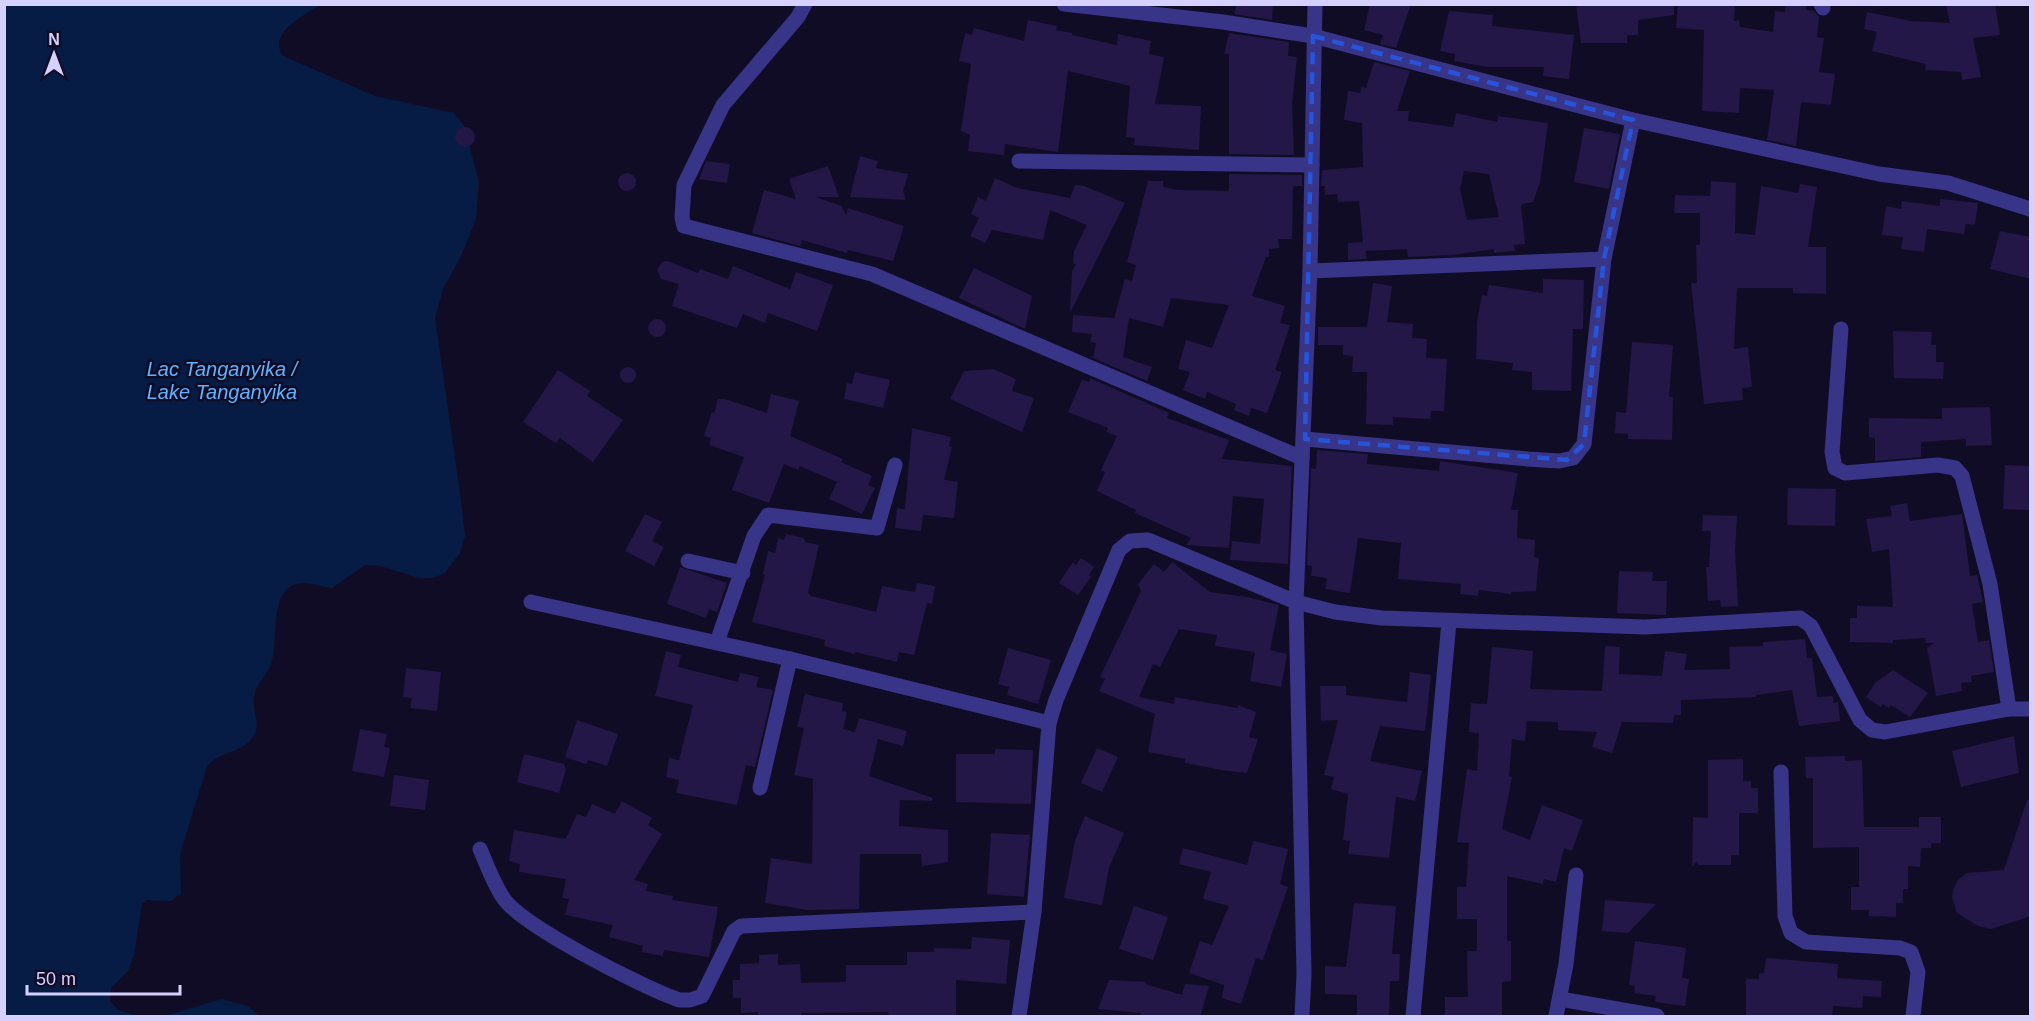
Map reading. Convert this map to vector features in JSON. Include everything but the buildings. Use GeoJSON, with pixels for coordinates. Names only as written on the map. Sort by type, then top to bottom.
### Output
{"type":"FeatureCollection","features":[{"type":"Feature","properties":{"kind":"street"},"geometry":{"type":"LineString","coordinates":[[805,4],[798,17],[723,105],[684,185],[682,217],[684,226],[872,274],[1302,458]]}},
{"type":"Feature","properties":{"kind":"street"},"geometry":{"type":"LineString","coordinates":[[1064,4],[1223,22],[1313,36],[1633,120],[1879,174],[1948,183],[2031,209]]}},
{"type":"Feature","properties":{"kind":"street"},"geometry":{"type":"LineString","coordinates":[[1302,1017],[1303,885],[1296,602],[1302,458],[1305,440],[1315,4]]}},
{"type":"Feature","properties":{"kind":"street"},"geometry":{"type":"LineString","coordinates":[[1305,440],[1528,459],[1559,461],[1573,458],[1584,444],[1604,259],[1633,120]]}},
{"type":"Feature","properties":{"kind":"street"},"geometry":{"type":"LineString","coordinates":[[1018,161],[1312,165]]}},
{"type":"Feature","properties":{"kind":"street"},"geometry":{"type":"LineString","coordinates":[[1310,272],[1604,259]]}},
{"type":"Feature","properties":{"kind":"street"},"geometry":{"type":"LineString","coordinates":[[1841,329],[1832,452],[1835,468],[1845,473],[1938,465],[1955,468],[1962,476],[1990,584],[2009,709]]}},
{"type":"Feature","properties":{"kind":"street"},"geometry":{"type":"LineString","coordinates":[[717,642],[754,536],[768,515],[877,528],[895,465]]}},
{"type":"Feature","properties":{"kind":"street"},"geometry":{"type":"LineString","coordinates":[[1019,1017],[1034,912],[1049,723],[1056,700],[1119,550],[1130,541],[1148,540],[1296,602],[1335,612],[1382,618],[1645,627],[1800,618],[1811,626],[1860,720],[1872,730],[1885,732],[2009,709],[2031,709]]}},
{"type":"Feature","properties":{"kind":"street"},"geometry":{"type":"LineString","coordinates":[[688,561],[742,573]]}},
{"type":"Feature","properties":{"kind":"street"},"geometry":{"type":"LineString","coordinates":[[531,602],[790,659],[1049,723]]}},
{"type":"Feature","properties":{"kind":"street"},"geometry":{"type":"LineString","coordinates":[[1413,1017],[1449,622]]}},
{"type":"Feature","properties":{"kind":"street"},"geometry":{"type":"LineString","coordinates":[[760,788],[790,659]]}},
{"type":"Feature","properties":{"kind":"street"},"geometry":{"type":"LineString","coordinates":[[1781,772],[1785,916],[1791,933],[1806,942],[1900,948],[1911,952],[1918,972],[1913,1017]]}},
{"type":"Feature","properties":{"kind":"street"},"geometry":{"type":"LineString","coordinates":[[480,849],[504,899],[522,916],[604,964],[679,1000],[702,996],[734,931],[741,926],[1034,912]]}},
{"type":"Feature","properties":{"kind":"street"},"geometry":{"type":"LineString","coordinates":[[1556,1017],[1576,875]]}},
{"type":"Feature","properties":{"kind":"street"},"geometry":{"type":"LineString","coordinates":[[1560,999],[1658,1017]]}},
{"type":"Feature","properties":{"kind":"highlighted area"},"geometry":{"type":"Polygon","coordinates":[[[1313,36],[1633,120],[1604,259],[1584,444],[1567,460],[1305,439],[1313,36]]]}},
{"type":"Feature","properties":{"kind":"water","name":"Lac Tanganyika / Lake Tanganyika"},"geometry":{"type":"Polygon","coordinates":[[[5,4],[320,5],[289,26],[283,33],[279,48],[283,56],[375,96],[454,113],[464,125],[479,182],[476,219],[461,256],[443,289],[435,318],[465,536],[460,553],[445,573],[433,578],[419,578],[380,566],[365,565],[332,588],[305,583],[293,585],[284,592],[279,602],[271,664],[254,697],[257,725],[255,733],[245,745],[219,757],[207,766],[180,854],[181,893],[171,901],[147,900],[142,904],[134,955],[128,971],[111,988],[110,1001],[118,1010],[136,1016],[5,1016],[5,4]]]}},
{"type":"Feature","properties":{"kind":"water"},"geometry":{"type":"Polygon","coordinates":[[[222,999],[248,1006],[259,1016],[164,1016],[222,999]]]}}]}
